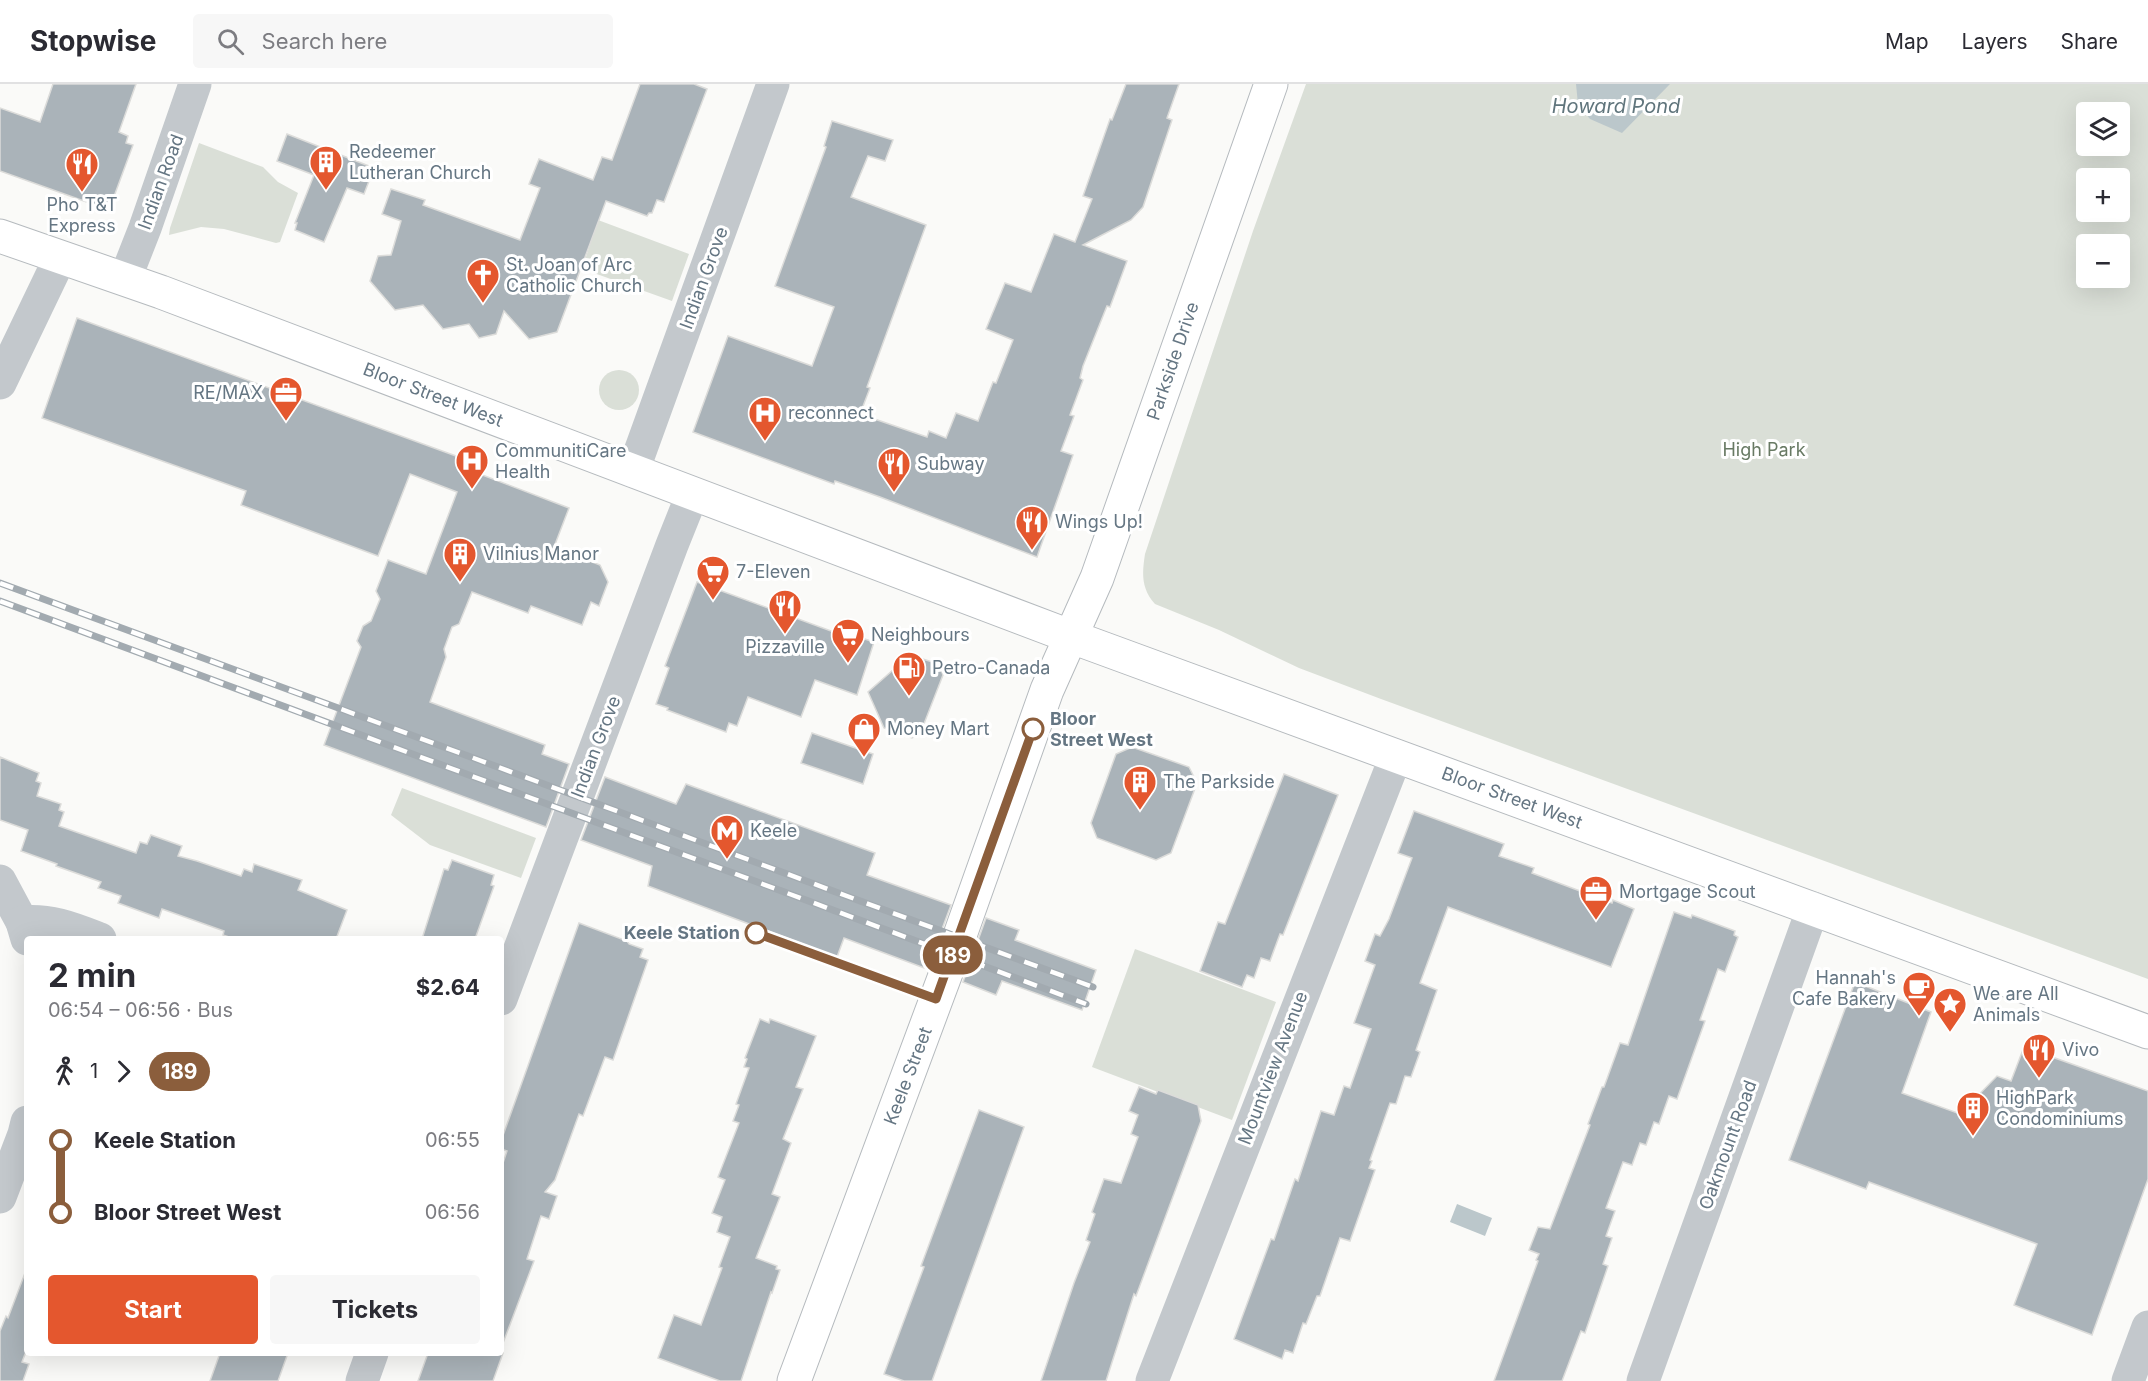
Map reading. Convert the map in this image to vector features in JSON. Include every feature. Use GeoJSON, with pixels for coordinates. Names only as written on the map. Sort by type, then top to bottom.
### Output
{"type":"FeatureCollection","features":[{"type":"Feature","properties":{"kind":"main road","name":"Parkside Drive"},"geometry":{"type":"LineString","coordinates":[[1072,637],[1097,578],[1271,84]]}},
{"type":"Feature","properties":{"kind":"main road","name":"Bloor Street West"},"geometry":{"type":"LineString","coordinates":[[0,236],[125,279],[1072,637],[2148,1032]]}},
{"type":"Feature","properties":{"kind":"main road","name":"Keele Street"},"geometry":{"type":"LineString","coordinates":[[794,1381],[959,938],[1047,690],[1072,637]]}},
{"type":"Feature","properties":{"kind":"street","name":"Indian Road"},"geometry":{"type":"LineString","coordinates":[[125,279],[195,84]]}},
{"type":"Feature","properties":{"kind":"street","name":"Indian Grove"},"geometry":{"type":"LineString","coordinates":[[633,471],[773,84]]}},
{"type":"Feature","properties":{"kind":"street"},"geometry":{"type":"LineString","coordinates":[[0,383],[60,258]]}},
{"type":"Feature","properties":{"kind":"street","name":"Indian Grove"},"geometry":{"type":"LineString","coordinates":[[504,991],[692,495]]}},
{"type":"Feature","properties":{"kind":"street","name":"Mountview Avenue"},"geometry":{"type":"LineString","coordinates":[[1152,1381],[1396,756]]}},
{"type":"Feature","properties":{"kind":"street"},"geometry":{"type":"LineString","coordinates":[[0,881],[25,930],[38,920],[92,936]]}},
{"type":"Feature","properties":{"kind":"street","name":"Oakmount Road"},"geometry":{"type":"LineString","coordinates":[[1643,1381],[1813,908]]}},
{"type":"Feature","properties":{"kind":"street"},"geometry":{"type":"LineString","coordinates":[[0,1197],[24,1134]]}},
{"type":"Feature","properties":{"kind":"street"},"geometry":{"type":"LineString","coordinates":[[2128,1381],[2148,1327]]}},
{"type":"Feature","properties":{"kind":"street"},"geometry":{"type":"LineString","coordinates":[[362,1381],[371,1356]]}},
{"type":"Feature","properties":{"kind":"green space","name":"High Park"},"geometry":{"type":"Polygon","coordinates":[[[1306,84],[2148,84],[2148,979],[1299,668],[1219,630],[1155,604],[1147,592],[1144,581],[1145,554],[1253,231],[1306,84]]]}},
{"type":"Feature","properties":{"kind":"green space"},"geometry":{"type":"Polygon","coordinates":[[[199,143],[263,167],[278,182],[298,193],[280,242],[276,243],[224,229],[201,227],[169,235],[199,143]]]}},
{"type":"Feature","properties":{"kind":"green space"},"geometry":{"type":"Polygon","coordinates":[[[598,220],[689,254],[672,301],[580,268],[585,260],[598,220]]]}},
{"type":"Feature","properties":{"kind":"green space"},"geometry":{"type":"Polygon","coordinates":[[[619,370],[633,376],[639,390],[633,404],[619,410],[605,404],[599,390],[605,376],[619,370]]]}},
{"type":"Feature","properties":{"kind":"green space"},"geometry":{"type":"Polygon","coordinates":[[[402,788],[536,838],[521,878],[430,845],[391,815],[402,788]]]}},
{"type":"Feature","properties":{"kind":"green space"},"geometry":{"type":"Polygon","coordinates":[[[1135,949],[1276,1002],[1232,1120],[1092,1067],[1135,949]]]}},
{"type":"Feature","properties":{"kind":"water","name":"Howard Pond"},"geometry":{"type":"Polygon","coordinates":[[[1576,84],[1670,84],[1622,133],[1590,119],[1578,104],[1576,84]]]}},
{"type":"Feature","properties":{"kind":"water"},"geometry":{"type":"Polygon","coordinates":[[[1457,1204],[1492,1218],[1485,1236],[1450,1222],[1457,1204]]]}},
{"type":"Feature","properties":{"kind":"building"},"geometry":{"type":"Polygon","coordinates":[[[53,84],[136,84],[119,132],[128,136],[126,143],[133,145],[109,210],[0,171],[0,108],[40,122],[53,84]]]}},
{"type":"Feature","properties":{"kind":"building"},"geometry":{"type":"Polygon","coordinates":[[[640,84],[694,84],[707,89],[664,202],[657,200],[652,213],[647,216],[606,201],[557,332],[529,339],[504,311],[496,334],[479,338],[469,324],[443,329],[423,305],[395,310],[370,281],[378,256],[391,255],[401,221],[382,214],[391,189],[425,200],[423,205],[520,240],[540,188],[529,184],[539,159],[593,180],[602,157],[612,160],[640,84]]]}},
{"type":"Feature","properties":{"kind":"building"},"geometry":{"type":"Polygon","coordinates":[[[1126,84],[1179,84],[1167,118],[1172,120],[1143,207],[1131,220],[1083,245],[1127,261],[1110,307],[1107,306],[1083,366],[1080,378],[1083,380],[1070,415],[1074,416],[1061,451],[1073,455],[1037,557],[880,497],[835,481],[834,484],[693,432],[728,336],[812,366],[834,307],[775,286],[826,147],[824,146],[832,121],[893,140],[885,161],[868,156],[851,197],[926,225],[867,387],[870,388],[860,414],[927,437],[929,431],[946,438],[956,413],[978,421],[1013,340],[986,329],[1005,283],[1031,292],[1054,234],[1075,242],[1092,199],[1083,196],[1110,119],[1112,120],[1126,84]]]}},
{"type":"Feature","properties":{"kind":"building","name":"Redeemer Lutheran Church"},"geometry":{"type":"Polygon","coordinates":[[[287,134],[374,168],[364,194],[347,188],[324,242],[295,230],[297,223],[295,223],[314,175],[277,161],[287,134]]]}},
{"type":"Feature","properties":{"kind":"building"},"geometry":{"type":"Polygon","coordinates":[[[77,318],[467,460],[464,468],[569,508],[554,547],[600,565],[608,582],[599,606],[591,602],[582,625],[531,606],[528,613],[472,592],[459,624],[452,627],[444,649],[446,657],[430,702],[545,745],[542,754],[569,764],[546,827],[324,745],[361,647],[357,641],[363,626],[371,621],[380,599],[376,591],[388,560],[426,574],[457,492],[410,474],[378,556],[241,505],[246,491],[42,418],[77,318]]]}},
{"type":"Feature","properties":{"kind":"building"},"geometry":{"type":"Polygon","coordinates":[[[697,582],[842,635],[843,632],[874,642],[857,695],[815,680],[801,717],[748,697],[737,726],[729,723],[726,732],[656,704],[669,668],[665,666],[697,582]]]}},
{"type":"Feature","properties":{"kind":"building"},"geometry":{"type":"Polygon","coordinates":[[[910,655],[939,664],[943,675],[920,734],[912,738],[884,728],[868,692],[910,655]]]}},
{"type":"Feature","properties":{"kind":"building"},"geometry":{"type":"Polygon","coordinates":[[[812,733],[873,754],[863,784],[801,763],[812,733]]]}},
{"type":"Feature","properties":{"kind":"building","name":"The Parkside"},"geometry":{"type":"Polygon","coordinates":[[[1132,747],[1189,767],[1197,783],[1171,853],[1156,860],[1097,838],[1091,823],[1116,754],[1132,747]]]}},
{"type":"Feature","properties":{"kind":"building"},"geometry":{"type":"Polygon","coordinates":[[[0,757],[39,773],[36,781],[41,783],[37,796],[61,804],[59,810],[64,812],[59,826],[136,853],[140,842],[147,844],[151,835],[182,846],[178,856],[241,876],[244,869],[252,872],[254,864],[302,880],[298,890],[347,910],[337,936],[226,936],[223,935],[224,931],[162,909],[159,918],[118,903],[121,896],[98,888],[101,882],[21,851],[28,830],[0,820],[0,757]]]}},
{"type":"Feature","properties":{"kind":"building"},"geometry":{"type":"Polygon","coordinates":[[[1284,774],[1338,795],[1283,935],[1280,934],[1270,961],[1261,958],[1254,978],[1247,975],[1242,987],[1200,971],[1218,922],[1225,924],[1284,774]]]}},
{"type":"Feature","properties":{"kind":"building"},"geometry":{"type":"Polygon","coordinates":[[[605,777],[676,804],[686,784],[875,853],[867,875],[951,905],[927,969],[844,938],[837,957],[648,886],[652,866],[581,840],[605,777]]]}},
{"type":"Feature","properties":{"kind":"building"},"geometry":{"type":"Polygon","coordinates":[[[1414,811],[1504,844],[1499,856],[1534,868],[1532,873],[1634,909],[1611,967],[1448,907],[1420,983],[1437,990],[1416,1050],[1420,1052],[1411,1077],[1405,1076],[1396,1104],[1390,1103],[1370,1160],[1372,1161],[1369,1168],[1375,1170],[1350,1241],[1340,1238],[1320,1296],[1317,1296],[1306,1324],[1303,1323],[1293,1353],[1285,1350],[1282,1359],[1234,1339],[1271,1239],[1274,1240],[1295,1179],[1298,1181],[1321,1111],[1334,1115],[1344,1086],[1350,1088],[1371,1029],[1354,1023],[1375,965],[1365,961],[1375,934],[1380,936],[1389,919],[1412,858],[1398,853],[1414,811]]]}},
{"type":"Feature","properties":{"kind":"building"},"geometry":{"type":"Polygon","coordinates":[[[452,860],[494,875],[491,885],[494,886],[476,936],[423,936],[444,869],[448,870],[452,860]]]}},
{"type":"Feature","properties":{"kind":"building"},"geometry":{"type":"Polygon","coordinates":[[[1674,912],[1691,918],[1692,915],[1735,931],[1734,935],[1738,937],[1725,972],[1718,969],[1700,1020],[1705,1021],[1677,1099],[1669,1096],[1659,1124],[1654,1122],[1646,1145],[1640,1143],[1632,1165],[1623,1162],[1606,1208],[1615,1211],[1606,1236],[1612,1238],[1603,1264],[1608,1266],[1585,1333],[1581,1331],[1562,1381],[1494,1381],[1538,1261],[1536,1260],[1539,1254],[1529,1250],[1538,1227],[1550,1229],[1620,1043],[1628,1045],[1674,912]]]}},
{"type":"Feature","properties":{"kind":"building"},"geometry":{"type":"Polygon","coordinates":[[[986,918],[1019,930],[1015,940],[1096,970],[1082,1010],[1002,981],[996,995],[963,982],[986,918]]]}},
{"type":"Feature","properties":{"kind":"building"},"geometry":{"type":"Polygon","coordinates":[[[579,923],[643,949],[640,957],[648,960],[613,1060],[605,1057],[583,1116],[579,1114],[555,1180],[545,1192],[557,1196],[549,1219],[541,1216],[527,1259],[534,1261],[504,1340],[504,1160],[507,1151],[504,1150],[504,1133],[579,923]]]}},
{"type":"Feature","properties":{"kind":"building","name":"HighPark Condominiums"},"geometry":{"type":"Polygon","coordinates":[[[1855,982],[1931,1012],[1902,1093],[1960,1114],[1997,1076],[2011,1081],[2024,1047],[2148,1091],[2148,1179],[2092,1335],[2014,1305],[2037,1244],[1869,1182],[1866,1189],[1789,1160],[1855,982]]]}},
{"type":"Feature","properties":{"kind":"building"},"geometry":{"type":"Polygon","coordinates":[[[760,1019],[769,1023],[770,1019],[816,1036],[796,1087],[803,1089],[783,1139],[791,1143],[772,1194],[780,1197],[756,1258],[777,1266],[776,1269],[780,1270],[741,1381],[720,1381],[658,1358],[674,1315],[701,1325],[722,1268],[719,1267],[730,1237],[717,1232],[722,1217],[712,1213],[725,1180],[718,1177],[739,1123],[733,1121],[739,1105],[736,1104],[749,1068],[744,1067],[747,1059],[745,1058],[760,1019]]]}},
{"type":"Feature","properties":{"kind":"building"},"geometry":{"type":"Polygon","coordinates":[[[1139,1087],[1156,1094],[1158,1090],[1198,1105],[1201,1121],[1136,1296],[1134,1294],[1106,1381],[1041,1381],[1090,1242],[1086,1240],[1095,1214],[1092,1212],[1104,1179],[1121,1183],[1138,1137],[1131,1134],[1138,1115],[1129,1111],[1139,1087]]]}},
{"type":"Feature","properties":{"kind":"building"},"geometry":{"type":"Polygon","coordinates":[[[979,1110],[1024,1127],[932,1381],[904,1381],[884,1374],[979,1110]]]}},
{"type":"Feature","properties":{"kind":"building"},"geometry":{"type":"Polygon","coordinates":[[[24,1276],[24,1356],[22,1362],[29,1364],[23,1381],[0,1381],[0,1331],[6,1316],[8,1318],[24,1276]]]}},
{"type":"Feature","properties":{"kind":"building"},"geometry":{"type":"Polygon","coordinates":[[[219,1356],[287,1356],[278,1381],[210,1381],[219,1356]]]}},
{"type":"Feature","properties":{"kind":"building"},"geometry":{"type":"Polygon","coordinates":[[[427,1356],[502,1356],[493,1381],[418,1381],[427,1356]]]}},
{"type":"Feature","properties":{"kind":"railway"},"geometry":{"type":"LineString","coordinates":[[0,583],[1093,987]]}},
{"type":"Feature","properties":{"kind":"railway"},"geometry":{"type":"LineString","coordinates":[[0,601],[1086,1004]]}},
{"type":"Feature","properties":{"kind":"bus line","name":"189"},"geometry":{"type":"LineString","coordinates":[[756,933],[936,999],[1033,729]]}},
{"type":"Feature","properties":{"kind":"place","name":"Redeemer Lutheran Church"},"geometry":{"type":"Point","coordinates":[326,191]}},
{"type":"Feature","properties":{"kind":"place","name":"Pho T&T Express"},"geometry":{"type":"Point","coordinates":[82,193]}},
{"type":"Feature","properties":{"kind":"place","name":"St. Joan of Arc Catholic Church"},"geometry":{"type":"Point","coordinates":[483,304]}},
{"type":"Feature","properties":{"kind":"place","name":"RE/MAX"},"geometry":{"type":"Point","coordinates":[286,422]}},
{"type":"Feature","properties":{"kind":"place","name":"reconnect"},"geometry":{"type":"Point","coordinates":[765,442]}},
{"type":"Feature","properties":{"kind":"place","name":"CommunitiCare Health"},"geometry":{"type":"Point","coordinates":[472,490]}},
{"type":"Feature","properties":{"kind":"place","name":"Subway"},"geometry":{"type":"Point","coordinates":[894,493]}},
{"type":"Feature","properties":{"kind":"place","name":"Wings Up!"},"geometry":{"type":"Point","coordinates":[1032,551]}},
{"type":"Feature","properties":{"kind":"place","name":"Vilnius Manor"},"geometry":{"type":"Point","coordinates":[460,583]}},
{"type":"Feature","properties":{"kind":"place","name":"7-Eleven"},"geometry":{"type":"Point","coordinates":[713,601]}},
{"type":"Feature","properties":{"kind":"place","name":"Pizzaville"},"geometry":{"type":"Point","coordinates":[785,635]}},
{"type":"Feature","properties":{"kind":"place","name":"Neighbours"},"geometry":{"type":"Point","coordinates":[848,664]}},
{"type":"Feature","properties":{"kind":"place","name":"Petro-Canada"},"geometry":{"type":"Point","coordinates":[909,697]}},
{"type":"Feature","properties":{"kind":"place","name":"Bloor Street West"},"geometry":{"type":"Point","coordinates":[1033,729]}},
{"type":"Feature","properties":{"kind":"place","name":"Money Mart"},"geometry":{"type":"Point","coordinates":[864,758]}},
{"type":"Feature","properties":{"kind":"place","name":"The Parkside"},"geometry":{"type":"Point","coordinates":[1140,811]}},
{"type":"Feature","properties":{"kind":"place","name":"Keele"},"geometry":{"type":"Point","coordinates":[727,860]}},
{"type":"Feature","properties":{"kind":"place","name":"Mortgage Scout"},"geometry":{"type":"Point","coordinates":[1596,921]}},
{"type":"Feature","properties":{"kind":"place","name":"Keele Station"},"geometry":{"type":"Point","coordinates":[756,933]}},
{"type":"Feature","properties":{"kind":"place","name":"Hannah's Cafe Bakery"},"geometry":{"type":"Point","coordinates":[1919,1017]}},
{"type":"Feature","properties":{"kind":"place","name":"We are All Animals"},"geometry":{"type":"Point","coordinates":[1950,1033]}},
{"type":"Feature","properties":{"kind":"place","name":"Vivo"},"geometry":{"type":"Point","coordinates":[2039,1079]}},
{"type":"Feature","properties":{"kind":"place","name":"HighPark Condominiums"},"geometry":{"type":"Point","coordinates":[1973,1137]}}]}
